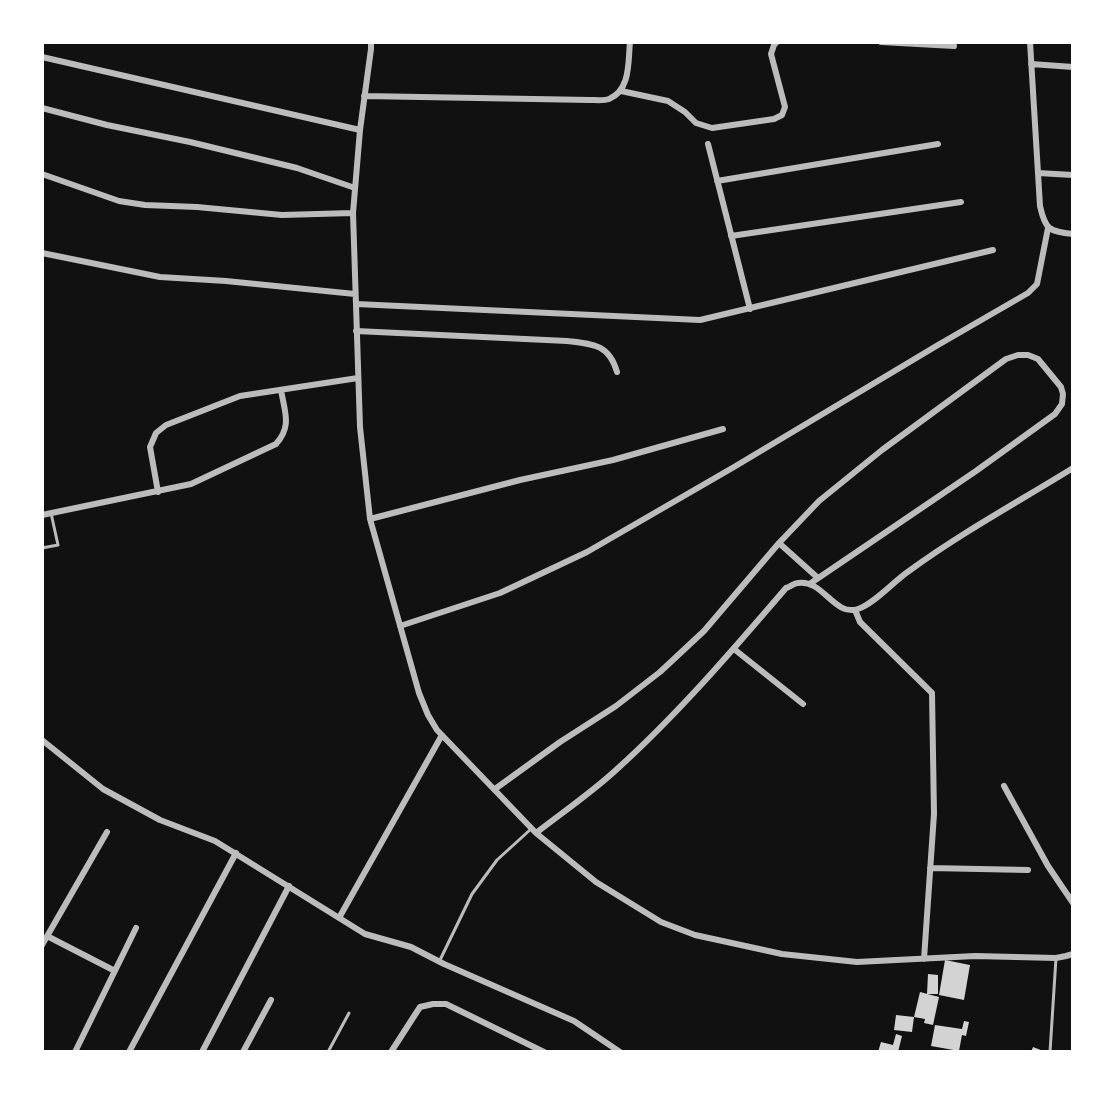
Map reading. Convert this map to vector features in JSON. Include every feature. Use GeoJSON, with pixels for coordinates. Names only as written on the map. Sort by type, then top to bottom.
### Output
{"type":"FeatureCollection","features":[{"type":"Feature","properties":{"kind":"street"},"geometry":{"type":"LineString","coordinates":[[371,42],[353,213],[360,427],[370,519],[419,693],[437,730],[534,830],[596,882],[661,922],[695,935],[782,954],[857,962],[975,956],[1056,958],[1073,954]]}},
{"type":"Feature","properties":{"kind":"street"},"geometry":{"type":"LineString","coordinates":[[364,96],[608,99],[621,91],[626,80],[630,42]]}},
{"type":"Feature","properties":{"kind":"street"},"geometry":{"type":"LineString","coordinates":[[621,91],[668,101],[685,112],[696,123],[712,128],[774,119],[782,115],[785,106],[771,54],[777,42]]}},
{"type":"Feature","properties":{"kind":"street"},"geometry":{"type":"LineString","coordinates":[[881,42],[954,46]]}},
{"type":"Feature","properties":{"kind":"street"},"geometry":{"type":"LineString","coordinates":[[400,626],[500,593],[587,552],[1028,293],[1037,284],[1048,228],[1040,206],[1030,42]]}},
{"type":"Feature","properties":{"kind":"street"},"geometry":{"type":"LineString","coordinates":[[42,57],[360,130]]}},
{"type":"Feature","properties":{"kind":"street"},"geometry":{"type":"LineString","coordinates":[[1031,64],[1073,67]]}},
{"type":"Feature","properties":{"kind":"street"},"geometry":{"type":"LineString","coordinates":[[42,108],[106,125],[190,142],[297,168],[355,188]]}},
{"type":"Feature","properties":{"kind":"street"},"geometry":{"type":"LineString","coordinates":[[708,144],[750,309]]}},
{"type":"Feature","properties":{"kind":"street"},"geometry":{"type":"LineString","coordinates":[[717,181],[938,144]]}},
{"type":"Feature","properties":{"kind":"street"},"geometry":{"type":"LineString","coordinates":[[1038,173],[1073,175]]}},
{"type":"Feature","properties":{"kind":"street"},"geometry":{"type":"LineString","coordinates":[[42,174],[119,201],[145,205],[282,215],[353,213]]}},
{"type":"Feature","properties":{"kind":"street"},"geometry":{"type":"LineString","coordinates":[[731,236],[961,202]]}},
{"type":"Feature","properties":{"kind":"street"},"geometry":{"type":"LineString","coordinates":[[1048,228],[1056,232],[1073,234]]}},
{"type":"Feature","properties":{"kind":"street"},"geometry":{"type":"LineString","coordinates":[[356,304],[700,320],[993,250]]}},
{"type":"Feature","properties":{"kind":"street"},"geometry":{"type":"LineString","coordinates":[[42,253],[160,277],[226,280],[355,294]]}},
{"type":"Feature","properties":{"kind":"street"},"geometry":{"type":"LineString","coordinates":[[356,331],[590,343],[604,349],[614,360],[617,372]]}},
{"type":"Feature","properties":{"kind":"street"},"geometry":{"type":"LineString","coordinates":[[495,789],[560,742],[616,706],[660,672],[704,631],[779,543],[819,501],[882,450],[1006,359],[1018,355],[1028,355],[1038,359],[1061,387],[1062,404],[1054,414],[976,471],[811,583],[797,583],[786,588],[734,649],[615,771],[534,830]]}},
{"type":"Feature","properties":{"kind":"street"},"geometry":{"type":"LineString","coordinates":[[158,492],[150,447],[156,433],[166,425],[240,396],[358,378]]}},
{"type":"Feature","properties":{"kind":"street"},"geometry":{"type":"LineString","coordinates":[[42,515],[191,484],[276,444],[285,435],[287,424],[281,390]]}},
{"type":"Feature","properties":{"kind":"street"},"geometry":{"type":"LineString","coordinates":[[370,519],[520,480],[613,460],[723,429]]}},
{"type":"Feature","properties":{"kind":"street"},"geometry":{"type":"LineString","coordinates":[[811,583],[843,609],[855,610],[866,605],[908,571],[964,534],[1073,468]]}},
{"type":"Feature","properties":{"kind":"street"},"geometry":{"type":"LineString","coordinates":[[779,543],[818,578]]}},
{"type":"Feature","properties":{"kind":"street"},"geometry":{"type":"LineString","coordinates":[[855,610],[860,622],[932,693],[934,814],[924,958]]}},
{"type":"Feature","properties":{"kind":"street"},"geometry":{"type":"LineString","coordinates":[[734,649],[803,704]]}},
{"type":"Feature","properties":{"kind":"street"},"geometry":{"type":"LineString","coordinates":[[339,918],[442,735]]}},
{"type":"Feature","properties":{"kind":"street"},"geometry":{"type":"LineString","coordinates":[[42,742],[103,789],[160,820],[214,841],[365,934],[411,947],[439,962],[574,1021],[620,1052]]}},
{"type":"Feature","properties":{"kind":"street"},"geometry":{"type":"LineString","coordinates":[[1004,786],[1048,866],[1073,903]]}},
{"type":"Feature","properties":{"kind":"street"},"geometry":{"type":"LineString","coordinates":[[42,945],[107,832]]}},
{"type":"Feature","properties":{"kind":"street"},"geometry":{"type":"LineString","coordinates":[[129,1052],[236,854]]}},
{"type":"Feature","properties":{"kind":"street"},"geometry":{"type":"LineString","coordinates":[[930,868],[1028,870]]}},
{"type":"Feature","properties":{"kind":"street"},"geometry":{"type":"LineString","coordinates":[[202,1052],[289,886]]}},
{"type":"Feature","properties":{"kind":"street"},"geometry":{"type":"LineString","coordinates":[[75,1052],[136,928]]}},
{"type":"Feature","properties":{"kind":"street"},"geometry":{"type":"LineString","coordinates":[[47,936],[115,971]]}},
{"type":"Feature","properties":{"kind":"street"},"geometry":{"type":"LineString","coordinates":[[243,1052],[271,1000]]}},
{"type":"Feature","properties":{"kind":"street"},"geometry":{"type":"LineString","coordinates":[[391,1052],[420,1007],[446,1004],[544,1052]]}},
{"type":"Feature","properties":{"kind":"lane"},"geometry":{"type":"LineString","coordinates":[[42,548],[58,545],[50,513]]}},
{"type":"Feature","properties":{"kind":"lane"},"geometry":{"type":"LineString","coordinates":[[439,962],[472,894],[497,860],[534,830]]}},
{"type":"Feature","properties":{"kind":"lane"},"geometry":{"type":"LineString","coordinates":[[1050,1052],[1056,958]]}},
{"type":"Feature","properties":{"kind":"lane"},"geometry":{"type":"LineString","coordinates":[[328,1052],[350,1013]]}},
{"type":"Feature","properties":{"kind":"building"},"geometry":{"type":"Polygon","coordinates":[[[945,960],[970,965],[964,1000],[939,995],[945,960]]]}},
{"type":"Feature","properties":{"kind":"building"},"geometry":{"type":"Polygon","coordinates":[[[928,974],[938,975],[938,994],[927,994],[928,974]]]}},
{"type":"Feature","properties":{"kind":"building"},"geometry":{"type":"Polygon","coordinates":[[[920,992],[939,997],[933,1025],[924,1023],[925,1019],[914,1017],[920,992]]]}},
{"type":"Feature","properties":{"kind":"building"},"geometry":{"type":"Polygon","coordinates":[[[896,1015],[914,1017],[912,1032],[894,1030],[896,1015]]]}},
{"type":"Feature","properties":{"kind":"building"},"geometry":{"type":"Polygon","coordinates":[[[964,1021],[969,1022],[966,1036],[962,1035],[959,1051],[931,1046],[935,1025],[962,1029],[964,1021]]]}},
{"type":"Feature","properties":{"kind":"building"},"geometry":{"type":"Polygon","coordinates":[[[896,1034],[902,1036],[898,1052],[878,1052],[881,1042],[893,1045],[896,1034]]]}},
{"type":"Feature","properties":{"kind":"building"},"geometry":{"type":"Polygon","coordinates":[[[1033,1047],[1046,1052],[1031,1052],[1033,1047]]]}}]}
